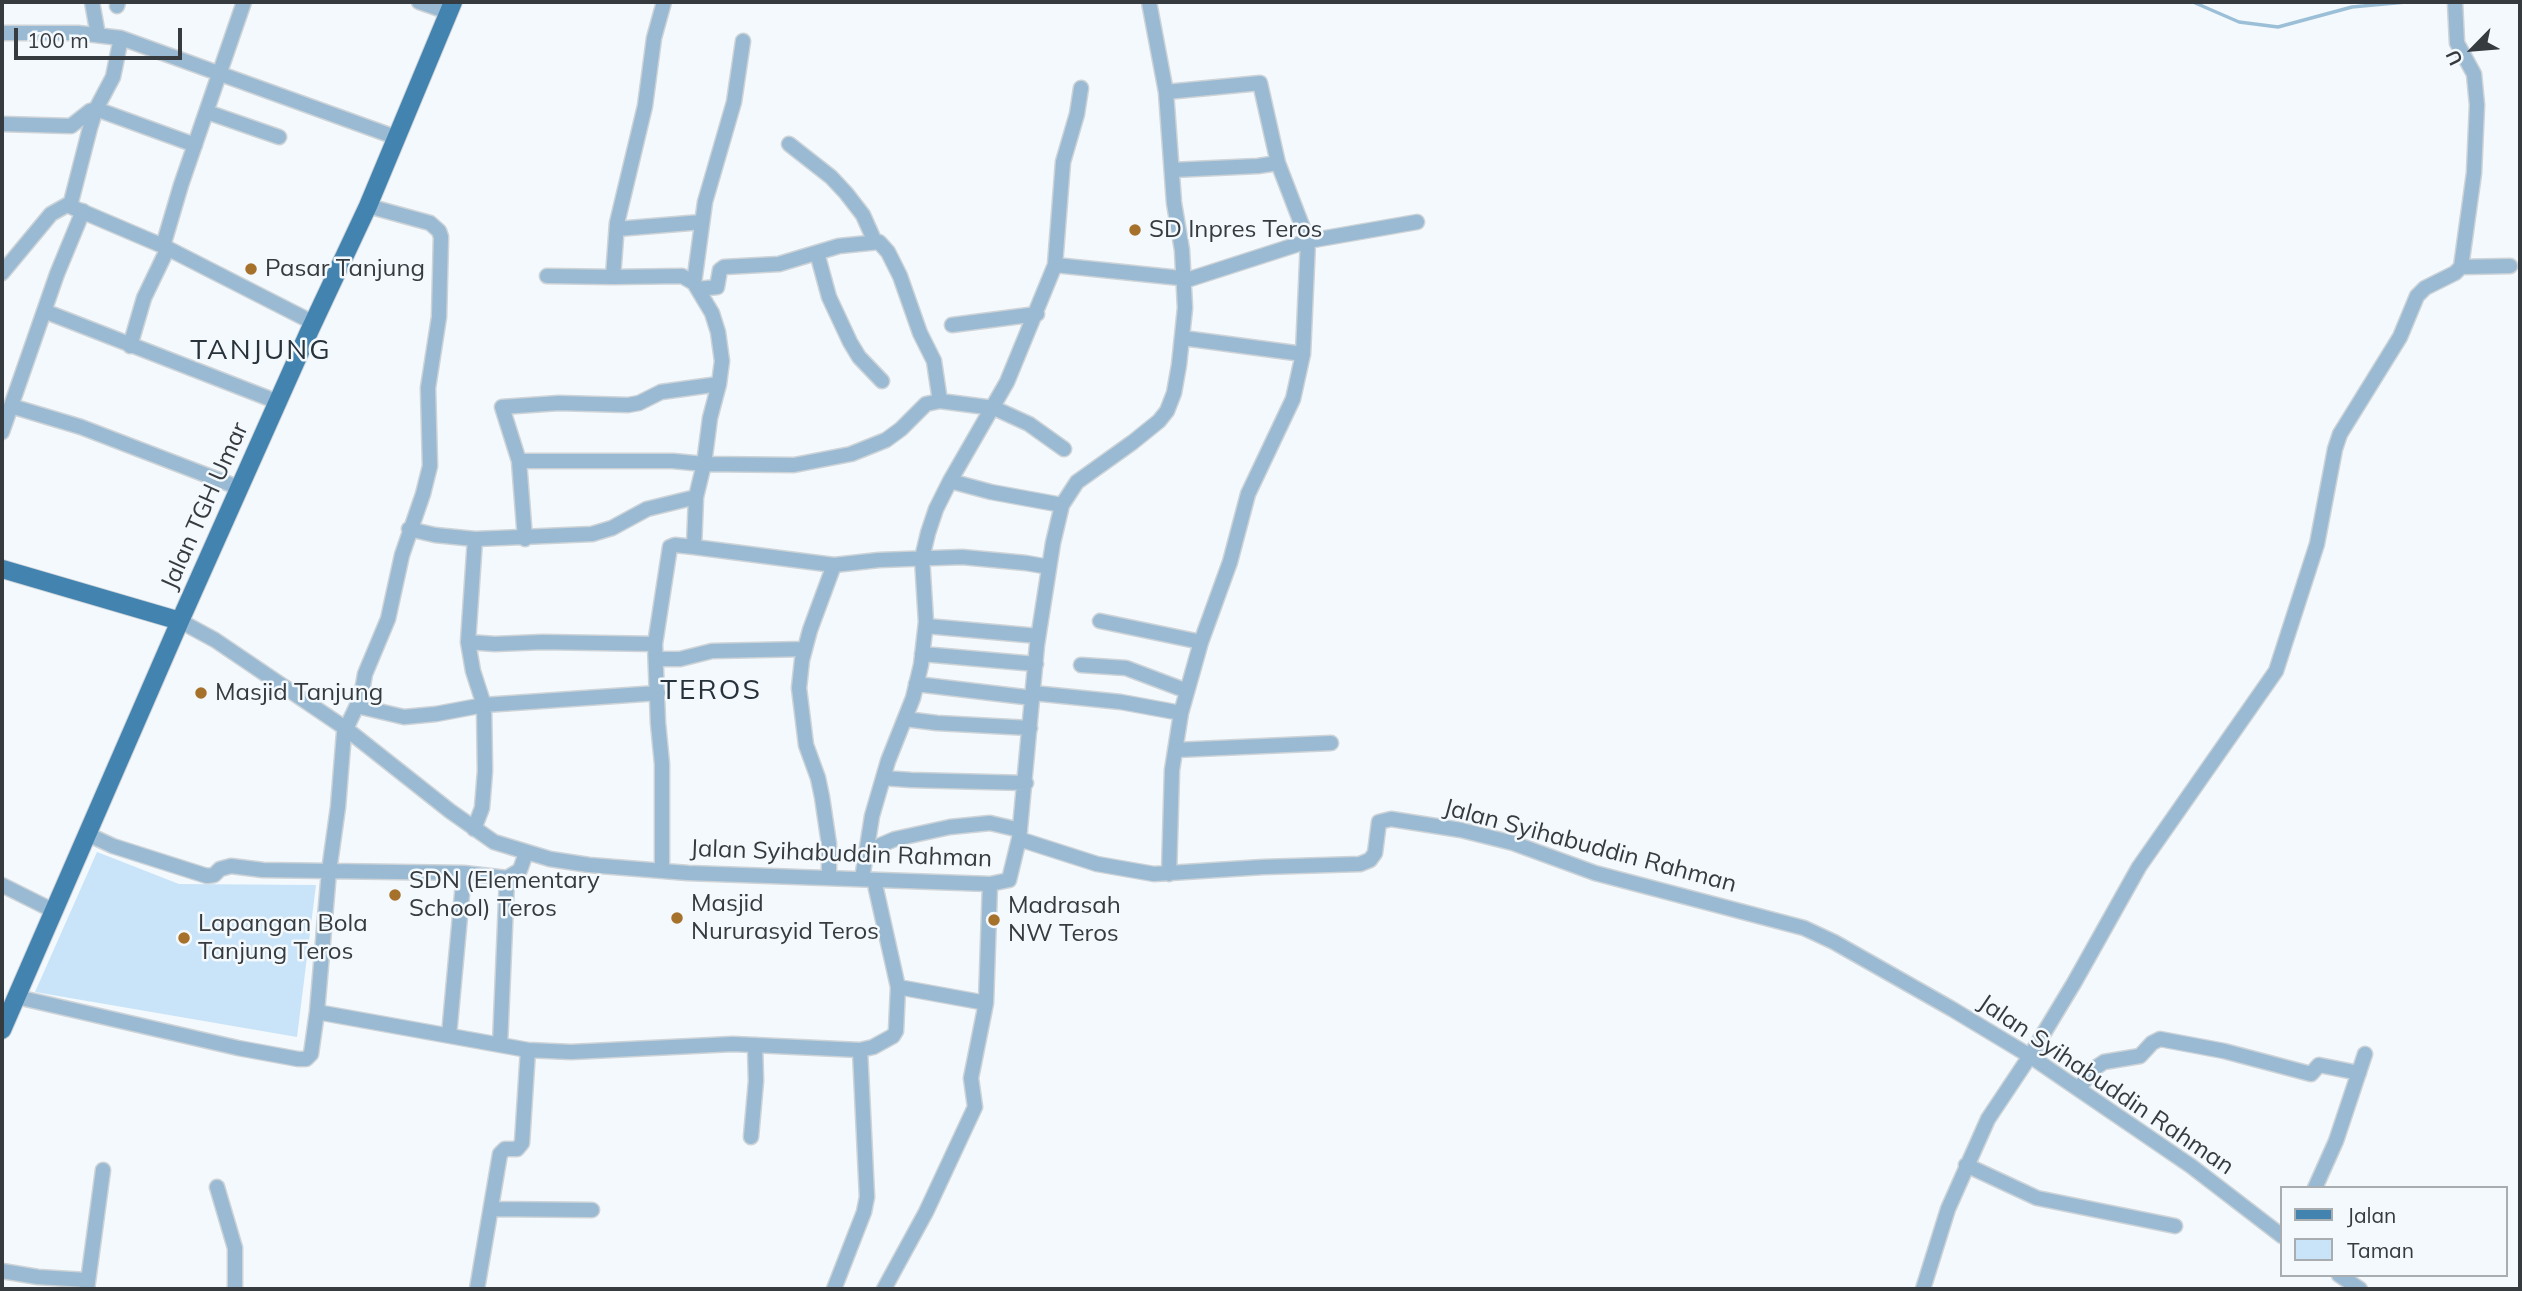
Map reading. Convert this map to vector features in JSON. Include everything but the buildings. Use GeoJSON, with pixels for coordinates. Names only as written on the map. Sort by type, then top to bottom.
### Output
{"type":"FeatureCollection","features":[{"type":"Feature","properties":{"kind":"main road","name":"Jalan TGH Umar"},"geometry":{"type":"LineString","coordinates":[[2,1030],[180,621],[368,206],[451,7]]}},
{"type":"Feature","properties":{"kind":"main road"},"geometry":{"type":"LineString","coordinates":[[2,569],[180,621]]}},
{"type":"Feature","properties":{"kind":"street"},"geometry":{"type":"LineString","coordinates":[[2,432],[77,209],[96,109],[113,76],[110,36],[92,2]]}},
{"type":"Feature","properties":{"kind":"street"},"geometry":{"type":"LineString","coordinates":[[130,346],[144,298],[166,247],[195,145],[244,2]]}},
{"type":"Feature","properties":{"kind":"street"},"geometry":{"type":"LineString","coordinates":[[419,2],[451,7]]}},
{"type":"Feature","properties":{"kind":"street"},"geometry":{"type":"LineString","coordinates":[[613,276],[617,229],[645,106],[654,38],[664,2]]}},
{"type":"Feature","properties":{"kind":"street"},"geometry":{"type":"LineString","coordinates":[[864,858],[881,845],[895,839],[950,827],[990,823],[1020,834],[1038,636],[1062,505],[1077,482],[1133,443],[1167,411],[1174,393],[1185,308],[1184,279],[1166,92],[1149,2]]}},
{"type":"Feature","properties":{"kind":"street"},"geometry":{"type":"LineString","coordinates":[[1923,1289],[1948,1209],[1988,1119],[2030,1056],[2139,867],[2276,671],[2317,544],[2340,434],[2400,337],[2417,296],[2425,288],[2455,273],[2461,267],[2474,173],[2477,105],[2474,74],[2457,43],[2455,2]]}},
{"type":"Feature","properties":{"kind":"street"},"geometry":{"type":"LineString","coordinates":[[2,33],[78,33],[110,36],[395,137]]}},
{"type":"Feature","properties":{"kind":"street"},"geometry":{"type":"LineString","coordinates":[[696,286],[702,222],[734,102],[743,41]]}},
{"type":"Feature","properties":{"kind":"street"},"geometry":{"type":"LineString","coordinates":[[1166,92],[1260,83],[1278,163],[1308,241],[1303,354],[1293,399],[1248,494],[1230,562],[1201,642],[1181,713],[1175,750],[1169,874]]}},
{"type":"Feature","properties":{"kind":"street"},"geometry":{"type":"LineString","coordinates":[[317,1012],[528,1050],[572,1052],[710,1045],[860,1050],[873,1047],[893,1036],[896,1031],[898,987],[864,858],[883,778],[905,719],[922,654],[926,626],[922,558],[936,509],[994,408],[1037,314],[1055,265],[1063,162],[1082,88]]}},
{"type":"Feature","properties":{"kind":"street"},"geometry":{"type":"LineString","coordinates":[[2,124],[71,126],[96,109],[195,145]]}},
{"type":"Feature","properties":{"kind":"street"},"geometry":{"type":"LineString","coordinates":[[207,112],[279,137]]}},
{"type":"Feature","properties":{"kind":"street"},"geometry":{"type":"LineString","coordinates":[[789,144],[831,177],[846,193],[863,215],[875,242]]}},
{"type":"Feature","properties":{"kind":"street"},"geometry":{"type":"LineString","coordinates":[[1172,170],[1278,163]]}},
{"type":"Feature","properties":{"kind":"street"},"geometry":{"type":"LineString","coordinates":[[16,997],[200,1040],[298,1059],[306,1059],[311,1054],[345,728],[357,706],[369,661],[391,610],[397,573],[430,466],[428,388],[439,317],[441,237],[439,231],[430,223],[368,206]]}},
{"type":"Feature","properties":{"kind":"street"},"geometry":{"type":"LineString","coordinates":[[2,273],[51,214],[60,207],[77,209],[166,247],[314,323]]}},
{"type":"Feature","properties":{"kind":"street"},"geometry":{"type":"LineString","coordinates":[[617,229],[702,222]]}},
{"type":"Feature","properties":{"kind":"street"},"geometry":{"type":"LineString","coordinates":[[1055,265],[1194,279],[1308,241],[1417,222]]}},
{"type":"Feature","properties":{"kind":"street"},"geometry":{"type":"LineString","coordinates":[[696,286],[717,287],[720,270],[724,267],[779,264],[839,246],[875,242],[882,244],[900,276],[920,333],[934,361],[940,401]]}},
{"type":"Feature","properties":{"kind":"street"},"geometry":{"type":"LineString","coordinates":[[817,253],[829,297],[850,342],[859,357],[882,381]]}},
{"type":"Feature","properties":{"kind":"street"},"geometry":{"type":"LineString","coordinates":[[2461,267],[2510,266]]}},
{"type":"Feature","properties":{"kind":"street"},"geometry":{"type":"LineString","coordinates":[[547,276],[682,276],[696,286],[712,313],[718,331],[722,361],[696,497],[694,547]]}},
{"type":"Feature","properties":{"kind":"street"},"geometry":{"type":"LineString","coordinates":[[44,311],[278,402]]}},
{"type":"Feature","properties":{"kind":"street"},"geometry":{"type":"LineString","coordinates":[[953,325],[1037,314]]}},
{"type":"Feature","properties":{"kind":"street"},"geometry":{"type":"LineString","coordinates":[[1182,338],[1303,354]]}},
{"type":"Feature","properties":{"kind":"street"},"geometry":{"type":"LineString","coordinates":[[525,539],[519,461],[501,410],[503,406],[569,403],[628,405],[661,391],[719,384]]}},
{"type":"Feature","properties":{"kind":"street"},"geometry":{"type":"LineString","coordinates":[[519,461],[673,461],[794,465],[851,454],[886,440],[926,404],[940,401],[994,408],[1029,424],[1064,449]]}},
{"type":"Feature","properties":{"kind":"street"},"geometry":{"type":"LineString","coordinates":[[11,406],[81,428],[240,488]]}},
{"type":"Feature","properties":{"kind":"street"},"geometry":{"type":"LineString","coordinates":[[950,481],[990,492],[1062,505]]}},
{"type":"Feature","properties":{"kind":"street"},"geometry":{"type":"LineString","coordinates":[[409,529],[475,539],[525,539],[592,534],[612,528],[647,509],[696,497]]}},
{"type":"Feature","properties":{"kind":"street"},"geometry":{"type":"LineString","coordinates":[[474,829],[480,817],[484,787],[485,729],[484,705],[473,671],[468,642],[474,593],[475,539]]}},
{"type":"Feature","properties":{"kind":"street"},"geometry":{"type":"LineString","coordinates":[[662,871],[663,764],[655,652],[670,548],[675,545],[834,565],[962,557],[1049,567]]}},
{"type":"Feature","properties":{"kind":"street"},"geometry":{"type":"LineString","coordinates":[[829,878],[829,844],[822,797],[818,778],[807,753],[799,688],[805,649],[834,565]]}},
{"type":"Feature","properties":{"kind":"street","name":"Jalan Syihabuddin Rahman"},"geometry":{"type":"LineString","coordinates":[[180,621],[215,640],[345,728],[494,842],[526,853],[589,865],[662,871],[990,884],[1009,880],[1020,834],[1097,864],[1139,873],[1169,874],[1366,863],[1374,853],[1377,826],[1384,820],[1461,830],[1513,843],[1595,873],[1804,928],[1881,969],[2030,1056],[2191,1166],[2280,1234]]}},
{"type":"Feature","properties":{"kind":"street"},"geometry":{"type":"LineString","coordinates":[[1100,621],[1201,642]]}},
{"type":"Feature","properties":{"kind":"street"},"geometry":{"type":"LineString","coordinates":[[926,626],[1038,636]]}},
{"type":"Feature","properties":{"kind":"street"},"geometry":{"type":"LineString","coordinates":[[468,642],[543,642],[655,652],[680,659],[712,651],[805,649]]}},
{"type":"Feature","properties":{"kind":"street"},"geometry":{"type":"LineString","coordinates":[[922,654],[1035,664]]}},
{"type":"Feature","properties":{"kind":"street"},"geometry":{"type":"LineString","coordinates":[[1080,666],[1126,668],[1187,691]]}},
{"type":"Feature","properties":{"kind":"street"},"geometry":{"type":"LineString","coordinates":[[916,684],[1121,702],[1181,713]]}},
{"type":"Feature","properties":{"kind":"street"},"geometry":{"type":"LineString","coordinates":[[357,706],[410,717],[484,705],[658,693]]}},
{"type":"Feature","properties":{"kind":"street"},"geometry":{"type":"LineString","coordinates":[[905,719],[956,725],[1030,728]]}},
{"type":"Feature","properties":{"kind":"street"},"geometry":{"type":"LineString","coordinates":[[1175,750],[1331,743]]}},
{"type":"Feature","properties":{"kind":"street"},"geometry":{"type":"LineString","coordinates":[[883,778],[1026,783]]}},
{"type":"Feature","properties":{"kind":"street"},"geometry":{"type":"LineString","coordinates":[[87,834],[113,846],[201,876],[211,876],[220,869],[231,866],[263,870],[464,873],[507,878],[520,870],[526,853]]}},
{"type":"Feature","properties":{"kind":"street"},"geometry":{"type":"LineString","coordinates":[[449,1035],[464,873]]}},
{"type":"Feature","properties":{"kind":"street"},"geometry":{"type":"LineString","coordinates":[[500,1045],[507,878]]}},
{"type":"Feature","properties":{"kind":"street"},"geometry":{"type":"LineString","coordinates":[[884,1289],[926,1212],[975,1107],[971,1078],[986,1003],[990,884]]}},
{"type":"Feature","properties":{"kind":"street"},"geometry":{"type":"LineString","coordinates":[[2,886],[54,911]]}},
{"type":"Feature","properties":{"kind":"street"},"geometry":{"type":"LineString","coordinates":[[898,987],[986,1003]]}},
{"type":"Feature","properties":{"kind":"street"},"geometry":{"type":"LineString","coordinates":[[2079,1088],[2092,1070],[2104,1062],[2140,1056],[2152,1043],[2160,1039],[2224,1051],[2311,1074],[2319,1065],[2358,1073]]}},
{"type":"Feature","properties":{"kind":"street"},"geometry":{"type":"LineString","coordinates":[[751,1138],[755,1045]]}},
{"type":"Feature","properties":{"kind":"street"},"geometry":{"type":"LineString","coordinates":[[477,1289],[500,1154],[505,1150],[517,1149],[522,1143],[528,1050]]}},
{"type":"Feature","properties":{"kind":"street"},"geometry":{"type":"LineString","coordinates":[[834,1289],[864,1212],[867,1197],[860,1050]]}},
{"type":"Feature","properties":{"kind":"street"},"geometry":{"type":"LineString","coordinates":[[2316,1186],[2336,1141],[2365,1054]]}},
{"type":"Feature","properties":{"kind":"street"},"geometry":{"type":"LineString","coordinates":[[1966,1165],[2036,1198],[2175,1226]]}},
{"type":"Feature","properties":{"kind":"street"},"geometry":{"type":"LineString","coordinates":[[2,1271],[86,1284],[103,1170]]}},
{"type":"Feature","properties":{"kind":"street"},"geometry":{"type":"LineString","coordinates":[[217,1186],[235,1248],[235,1289]]}},
{"type":"Feature","properties":{"kind":"street"},"geometry":{"type":"LineString","coordinates":[[492,1209],[592,1210]]}},
{"type":"Feature","properties":{"kind":"street"},"geometry":{"type":"LineString","coordinates":[[2342,1277],[2360,1289]]}},
{"type":"Feature","properties":{"kind":"green space","name":"Lapangan Bola Tanjung Teros"},"geometry":{"type":"Polygon","coordinates":[[[97,852],[179,884],[316,885],[297,1037],[35,992],[97,852]]]}},
{"type":"Feature","properties":{"kind":"waterway"},"geometry":{"type":"LineString","coordinates":[[2193,2],[2239,22],[2278,27],[2352,7],[2406,2]]}},
{"type":"Feature","properties":{"kind":"place","name":"SD Inpres Teros"},"geometry":{"type":"Point","coordinates":[1135,230]}},
{"type":"Feature","properties":{"kind":"place","name":"Pasar Tanjung"},"geometry":{"type":"Point","coordinates":[251,269]}},
{"type":"Feature","properties":{"kind":"place","name":"Masjid Tanjung"},"geometry":{"type":"Point","coordinates":[201,693]}},
{"type":"Feature","properties":{"kind":"place","name":"SDN (Elementary School) Teros"},"geometry":{"type":"Point","coordinates":[395,895]}},
{"type":"Feature","properties":{"kind":"place","name":"Masjid Nururasyid Teros"},"geometry":{"type":"Point","coordinates":[677,918]}},
{"type":"Feature","properties":{"kind":"place","name":"Madrasah NW Teros"},"geometry":{"type":"Point","coordinates":[994,920]}},
{"type":"Feature","properties":{"kind":"place","name":"Lapangan Bola Tanjung Teros"},"geometry":{"type":"Point","coordinates":[184,938]}},
{"type":"Feature","properties":{"kind":"district","name":"TANJUNG"},"geometry":{"type":"Point","coordinates":[261,351]}},
{"type":"Feature","properties":{"kind":"district","name":"TEROS"},"geometry":{"type":"Point","coordinates":[711,691]}}]}
